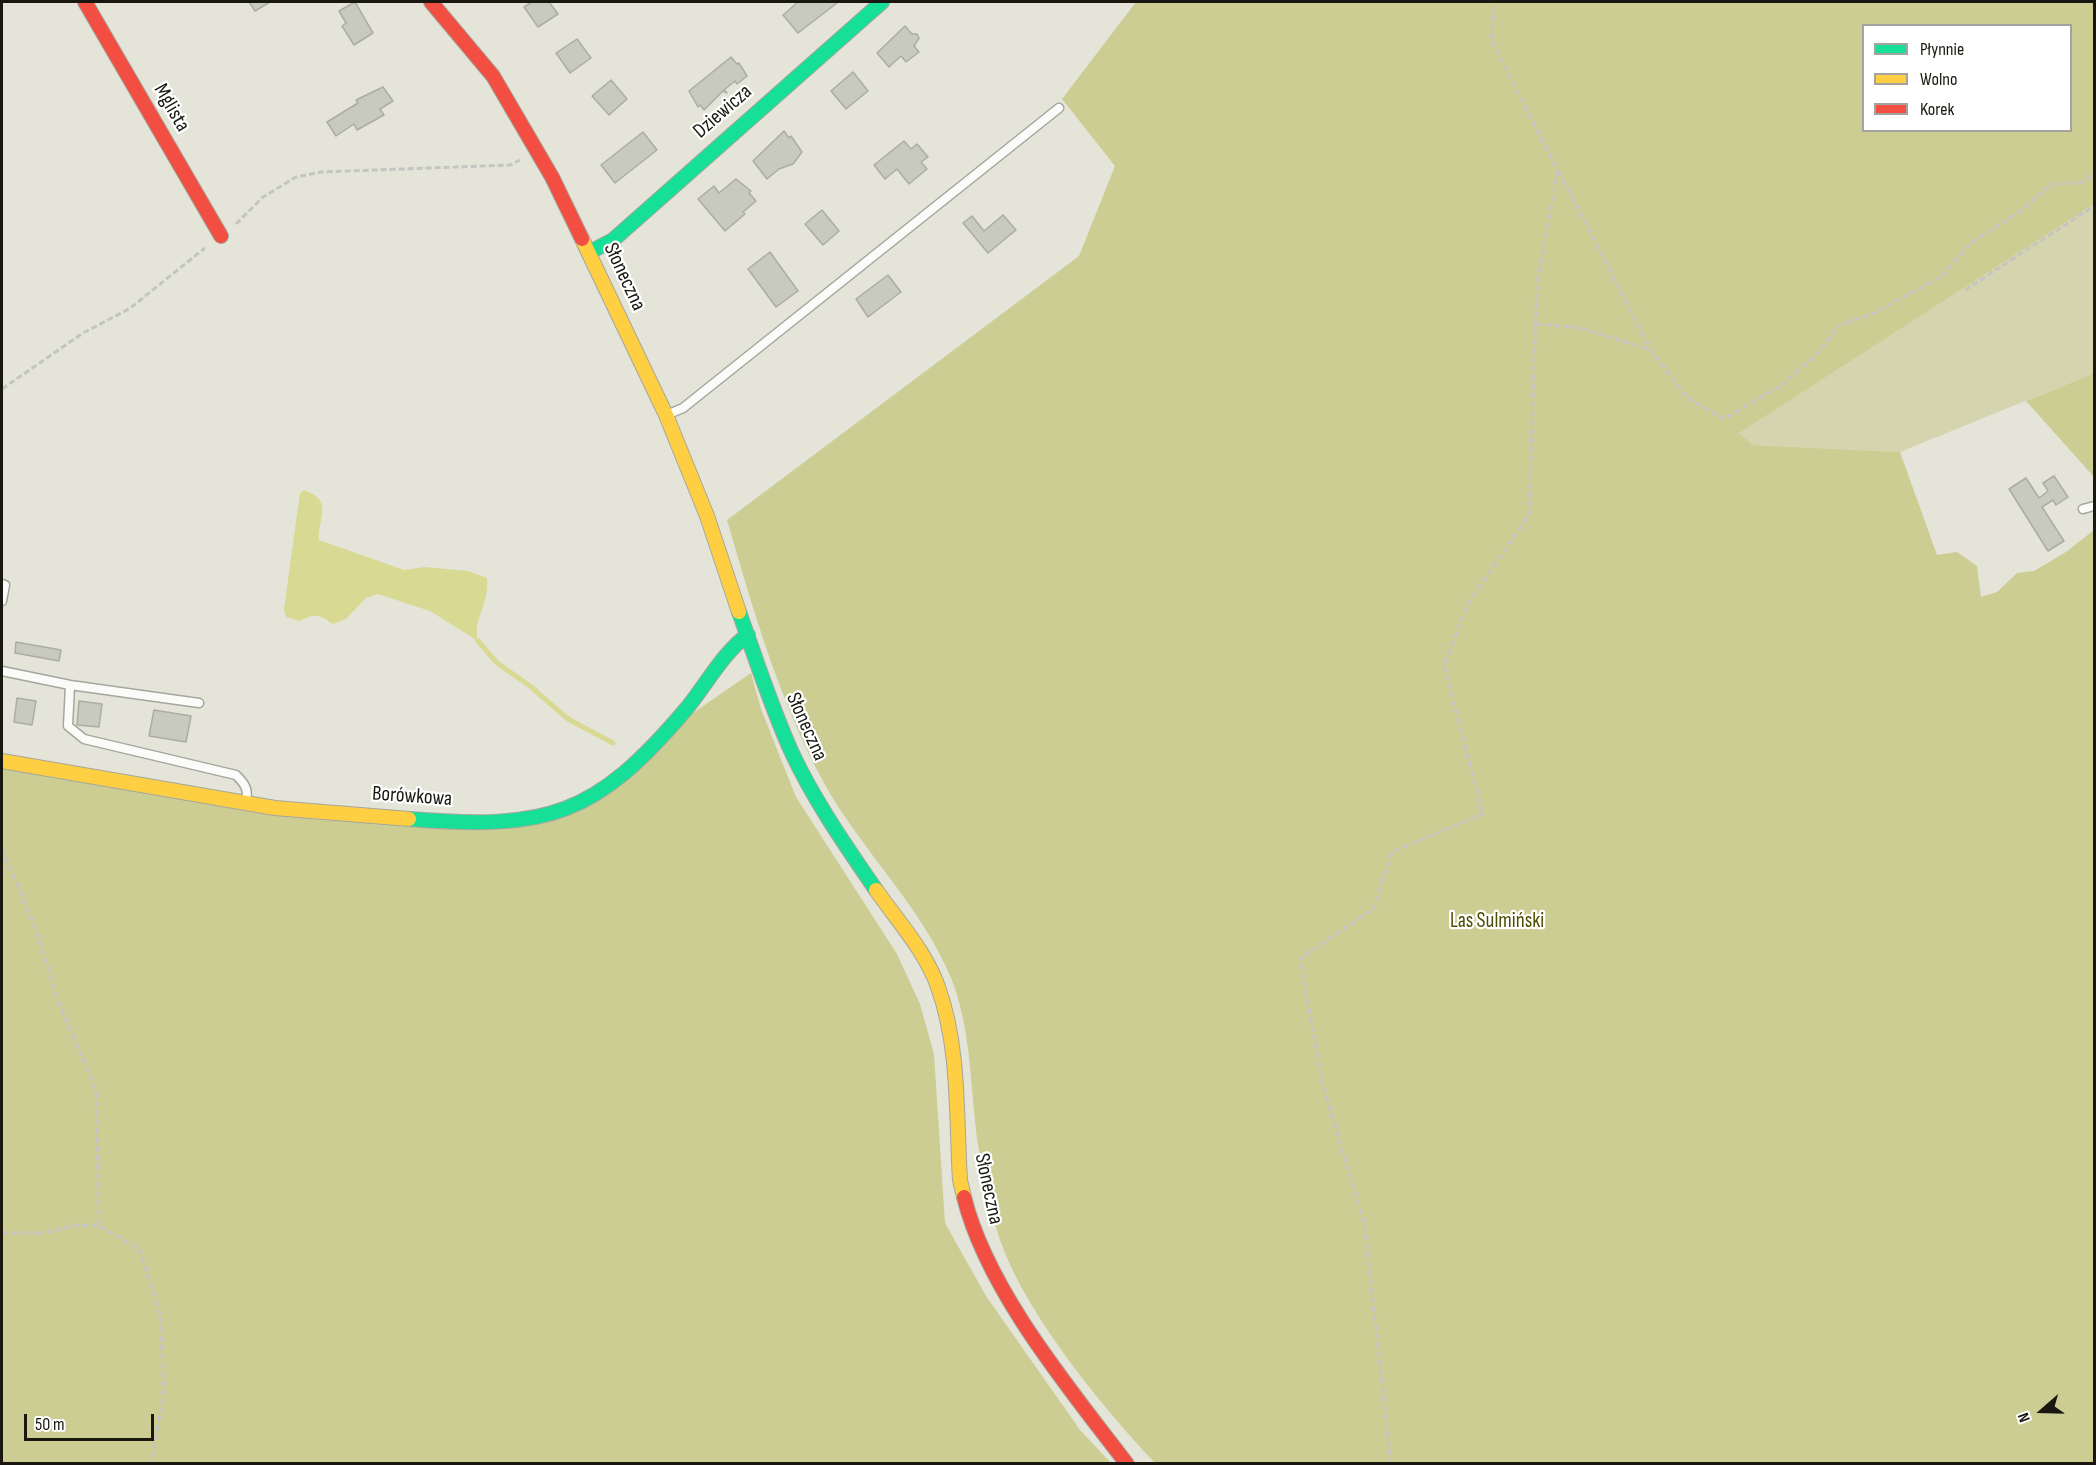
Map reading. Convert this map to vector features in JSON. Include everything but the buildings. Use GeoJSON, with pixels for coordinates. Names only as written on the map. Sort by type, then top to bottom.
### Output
{"type":"FeatureCollection","features":[{"type":"Feature","properties":{"kind":"street","name":"Mglista"},"geometry":{"type":"LineString","coordinates":[[85,2],[221,236]]}},
{"type":"Feature","properties":{"kind":"street","name":"Słoneczna"},"geometry":{"type":"LineString","coordinates":[[431,2],[493,76],[538,152],[590,252],[666,415],[706,516],[769,699],[793,755],[836,831],[922,956],[944,1000],[951,1034],[960,1180],[970,1220],[980,1246],[1009,1298],[1072,1392],[1126,1464]]}},
{"type":"Feature","properties":{"kind":"street","name":"Dziewicza"},"geometry":{"type":"LineString","coordinates":[[590,252],[612,240],[882,2]]}},
{"type":"Feature","properties":{"kind":"street","name":"Borówkowa"},"geometry":{"type":"LineString","coordinates":[[2,760],[70,770],[276,808],[449,822],[534,820],[576,806],[643,754],[712,677],[732,644],[748,634]]}},
{"type":"Feature","properties":{"kind":"lane"},"geometry":{"type":"LineString","coordinates":[[666,415],[683,408],[1059,108]]}},
{"type":"Feature","properties":{"kind":"lane"},"geometry":{"type":"LineString","coordinates":[[2083,509],[2094,506]]}},
{"type":"Feature","properties":{"kind":"lane"},"geometry":{"type":"LineString","coordinates":[[2,584],[5,585],[2,601]]}},
{"type":"Feature","properties":{"kind":"lane"},"geometry":{"type":"LineString","coordinates":[[2,671],[70,685],[199,703]]}},
{"type":"Feature","properties":{"kind":"lane"},"geometry":{"type":"LineString","coordinates":[[70,685],[68,726],[84,739],[236,775],[245,785],[248,794],[245,802]]}},
{"type":"Feature","properties":{"kind":"path"},"geometry":{"type":"LineString","coordinates":[[1495,2],[1491,40],[1651,350],[1687,398],[1724,419],[1783,384],[1818,353],[1839,325],[1870,315],[1941,277],[1970,244],[2022,210],[2052,184],[2080,183],[2094,174]]}},
{"type":"Feature","properties":{"kind":"path"},"geometry":{"type":"LineString","coordinates":[[2,388],[83,333],[129,309],[181,265],[221,236],[263,197],[296,177],[321,172],[510,165],[538,152]]}},
{"type":"Feature","properties":{"kind":"path"},"geometry":{"type":"LineString","coordinates":[[1391,1464],[1364,1222],[1323,1086],[1300,959],[1374,908],[1392,852],[1483,814],[1444,666],[1468,603],[1529,515],[1537,283],[1558,171]]}},
{"type":"Feature","properties":{"kind":"path"},"geometry":{"type":"LineString","coordinates":[[1965,290],[2094,206]]}},
{"type":"Feature","properties":{"kind":"path"},"geometry":{"type":"LineString","coordinates":[[1536,324],[1581,328],[1651,350]]}},
{"type":"Feature","properties":{"kind":"path"},"geometry":{"type":"LineString","coordinates":[[2,849],[33,922],[60,1006],[96,1089],[99,1226]]}},
{"type":"Feature","properties":{"kind":"path"},"geometry":{"type":"LineString","coordinates":[[2,1233],[46,1233],[76,1225],[99,1226],[139,1249],[160,1314],[164,1391],[151,1464]]}},
{"type":"Feature","properties":{"kind":"shaded area"},"geometry":{"type":"Polygon","coordinates":[[[2094,204],[2094,373],[1900,452],[1753,445],[1738,433],[2094,204]]]}},
{"type":"Feature","properties":{"kind":"shaded area"},"geometry":{"type":"Polygon","coordinates":[[[304,490],[313,494],[322,505],[319,540],[404,570],[425,567],[468,571],[487,578],[486,596],[477,626],[478,641],[430,611],[378,594],[366,598],[346,619],[333,624],[317,616],[300,621],[286,617],[284,609],[300,493],[304,490]]]}},
{"type":"Feature","properties":{"kind":"green space","name":"Las Sulmiński"},"geometry":{"type":"Polygon","coordinates":[[[1136,2],[2094,2],[2094,204],[1739,433],[1753,445],[1900,452],[1937,555],[1957,552],[1977,566],[1981,597],[1997,592],[2017,573],[2034,571],[2066,552],[2094,530],[2094,1463],[1155,1463],[1071,1364],[1017,1280],[996,1227],[985,1186],[978,1145],[967,1039],[951,978],[924,927],[839,808],[808,752],[768,654],[727,520],[1079,256],[1115,166],[1062,99],[1136,2]]]}},
{"type":"Feature","properties":{"kind":"green space"},"geometry":{"type":"Polygon","coordinates":[[[2094,373],[2094,477],[2026,401],[2094,373]]]}},
{"type":"Feature","properties":{"kind":"green space"},"geometry":{"type":"Polygon","coordinates":[[[751,673],[761,709],[796,797],[897,954],[920,1004],[934,1054],[945,1223],[986,1296],[1080,1430],[1111,1463],[2,1464],[2,765],[282,815],[556,819],[693,713],[751,673]]]}},
{"type":"Feature","properties":{"kind":"waterway"},"geometry":{"type":"LineString","coordinates":[[478,641],[497,663],[530,686],[568,719],[613,743]]}},
{"type":"Feature","properties":{"kind":"traffic: fast"},"geometry":{"type":"LineString","coordinates":[[590,252],[613,240],[882,2]]}},
{"type":"Feature","properties":{"kind":"traffic: fast"},"geometry":{"type":"LineString","coordinates":[[739,612],[770,701],[792,753],[821,806],[876,890]]}},
{"type":"Feature","properties":{"kind":"traffic: fast"},"geometry":{"type":"LineString","coordinates":[[409,819],[498,822],[534,817],[566,808],[595,794],[624,773],[654,745],[687,708],[723,659],[748,635]]}},
{"type":"Feature","properties":{"kind":"traffic: slow"},"geometry":{"type":"LineString","coordinates":[[582,239],[666,415],[707,516],[739,612]]}},
{"type":"Feature","properties":{"kind":"traffic: slow"},"geometry":{"type":"LineString","coordinates":[[2,761],[275,808],[409,819]]}},
{"type":"Feature","properties":{"kind":"traffic: slow"},"geometry":{"type":"LineString","coordinates":[[876,890],[926,961],[933,974],[945,1010],[954,1058],[960,1180],[964,1197]]}},
{"type":"Feature","properties":{"kind":"traffic: jam"},"geometry":{"type":"LineString","coordinates":[[85,2],[221,236]]}},
{"type":"Feature","properties":{"kind":"traffic: jam"},"geometry":{"type":"LineString","coordinates":[[431,2],[493,76],[552,177],[582,239]]}},
{"type":"Feature","properties":{"kind":"traffic: jam"},"geometry":{"type":"LineString","coordinates":[[964,1197],[975,1232],[1010,1302],[1056,1371],[1127,1464]]}}]}
